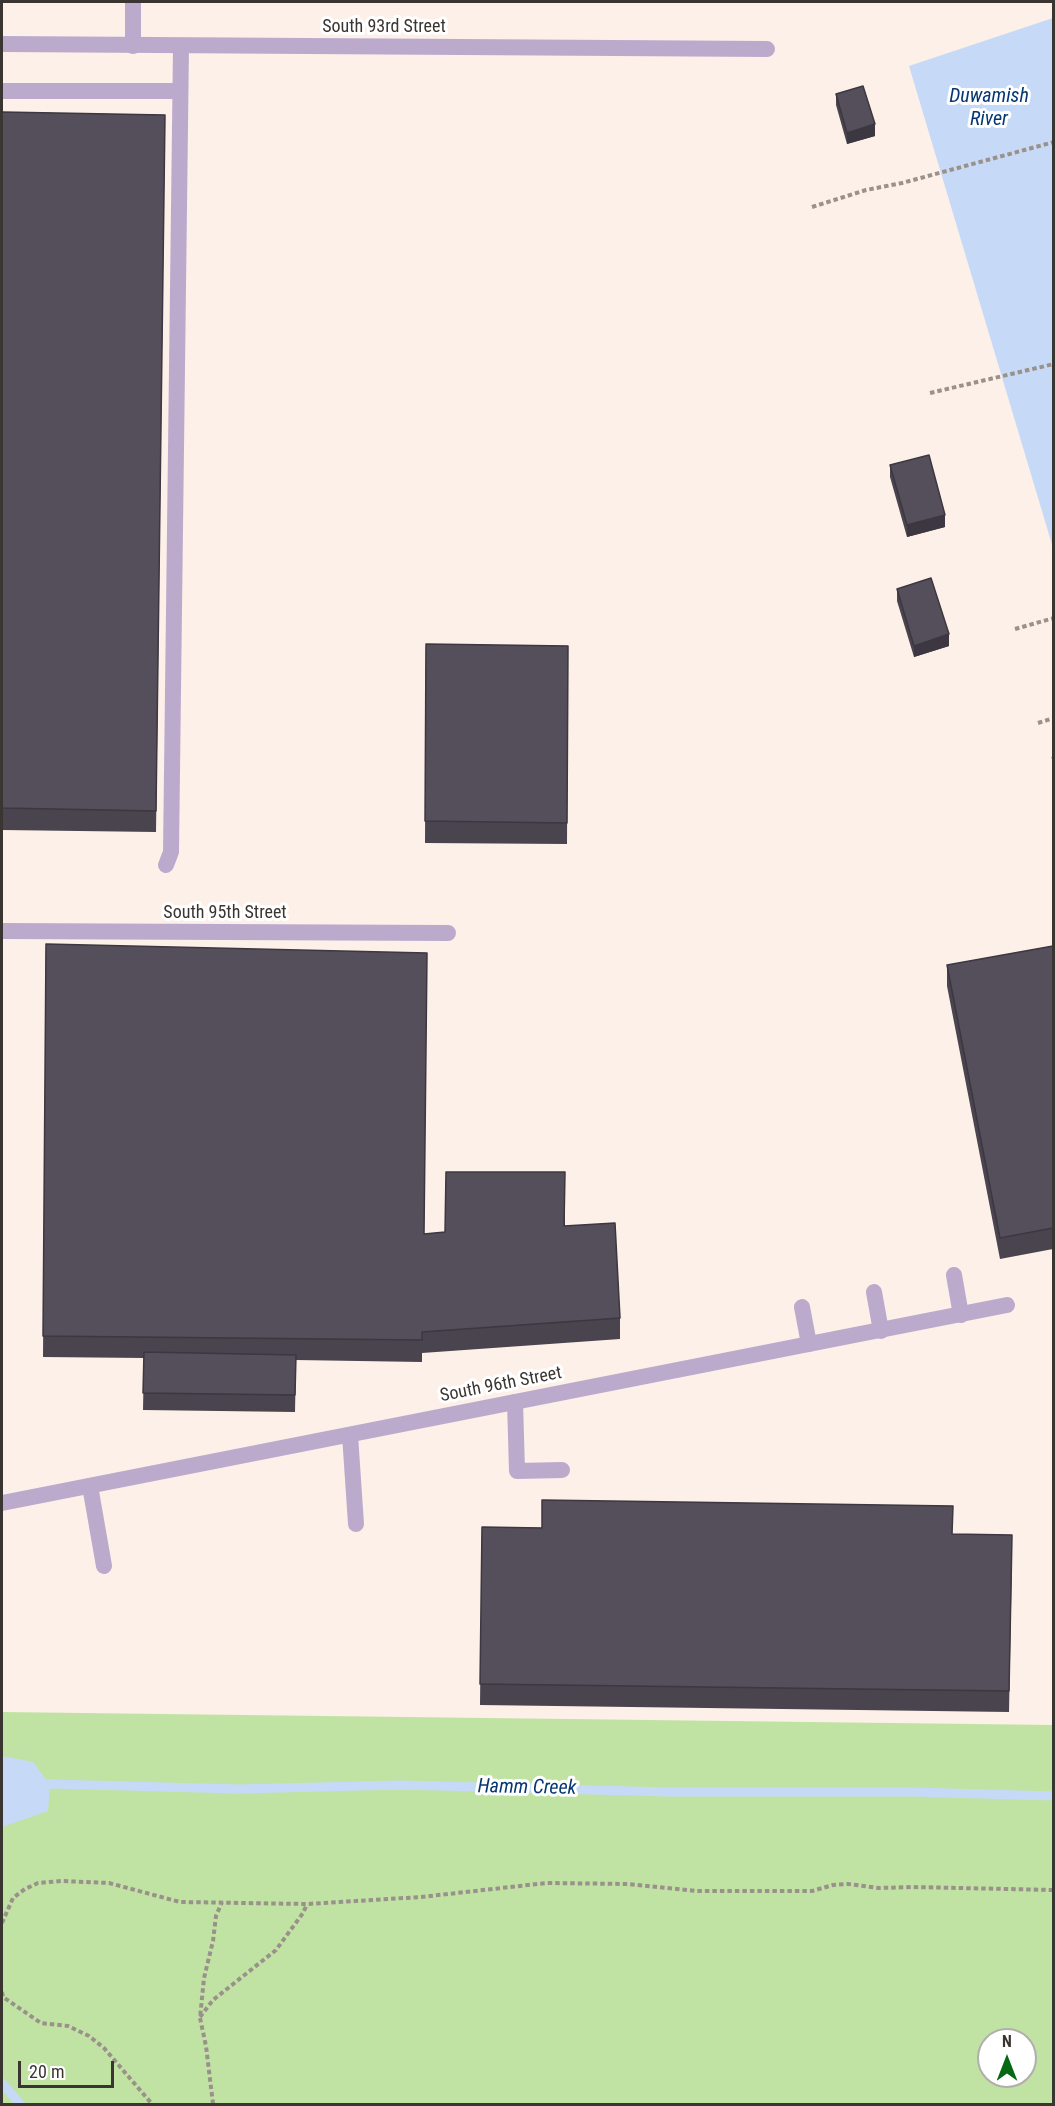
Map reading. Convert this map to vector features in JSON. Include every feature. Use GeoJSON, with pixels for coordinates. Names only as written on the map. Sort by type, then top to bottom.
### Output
{"type":"FeatureCollection","features":[{"type":"Feature","properties":{"kind":"street"},"geometry":{"type":"LineString","coordinates":[[133,2],[133,46]]}},
{"type":"Feature","properties":{"kind":"street","name":"South 93rd Street"},"geometry":{"type":"LineString","coordinates":[[2,44],[767,49]]}},
{"type":"Feature","properties":{"kind":"street"},"geometry":{"type":"LineString","coordinates":[[166,865],[171,852],[181,46]]}},
{"type":"Feature","properties":{"kind":"street"},"geometry":{"type":"LineString","coordinates":[[2,91],[180,91]]}},
{"type":"Feature","properties":{"kind":"street","name":"South 95th Street"},"geometry":{"type":"LineString","coordinates":[[2,931],[448,933]]}},
{"type":"Feature","properties":{"kind":"street"},"geometry":{"type":"LineString","coordinates":[[954,1275],[961,1315]]}},
{"type":"Feature","properties":{"kind":"street"},"geometry":{"type":"LineString","coordinates":[[874,1292],[881,1331]]}},
{"type":"Feature","properties":{"kind":"street","name":"South 96th Street"},"geometry":{"type":"LineString","coordinates":[[2,1503],[1007,1305]]}},
{"type":"Feature","properties":{"kind":"street"},"geometry":{"type":"LineString","coordinates":[[802,1306],[809,1344]]}},
{"type":"Feature","properties":{"kind":"street"},"geometry":{"type":"LineString","coordinates":[[515,1402],[517,1471],[562,1470]]}},
{"type":"Feature","properties":{"kind":"street"},"geometry":{"type":"LineString","coordinates":[[350,1435],[356,1524]]}},
{"type":"Feature","properties":{"kind":"street"},"geometry":{"type":"LineString","coordinates":[[90,1486],[104,1566]]}},
{"type":"Feature","properties":{"kind":"path"},"geometry":{"type":"LineString","coordinates":[[812,207],[866,189],[902,183],[1053,142]]}},
{"type":"Feature","properties":{"kind":"path"},"geometry":{"type":"LineString","coordinates":[[930,393],[1053,363]]}},
{"type":"Feature","properties":{"kind":"path"},"geometry":{"type":"LineString","coordinates":[[1015,629],[1053,618]]}},
{"type":"Feature","properties":{"kind":"path"},"geometry":{"type":"LineString","coordinates":[[1038,723],[1053,718]]}},
{"type":"Feature","properties":{"kind":"path"},"geometry":{"type":"LineString","coordinates":[[2,1923],[13,1898],[25,1889],[38,1883],[61,1881],[109,1883],[180,1902],[307,1904],[421,1897],[546,1883],[628,1884],[697,1891],[812,1891],[833,1885],[848,1884],[879,1888],[1053,1890]]}},
{"type":"Feature","properties":{"kind":"path"},"geometry":{"type":"LineString","coordinates":[[213,2104],[200,2018],[204,1978],[213,1941],[216,1916],[222,1902]]}},
{"type":"Feature","properties":{"kind":"path"},"geometry":{"type":"LineString","coordinates":[[200,2018],[213,2000],[276,1950],[307,1904]]}},
{"type":"Feature","properties":{"kind":"path"},"geometry":{"type":"LineString","coordinates":[[2,1992],[3,1997],[41,2023],[68,2026],[89,2036],[104,2048],[152,2104]]}},
{"type":"Feature","properties":{"kind":"green space"},"geometry":{"type":"Polygon","coordinates":[[[2,1712],[1053,1725],[1053,2104],[2,2104],[2,1712]]]}},
{"type":"Feature","properties":{"kind":"water","name":"Duwamish River"},"geometry":{"type":"Polygon","coordinates":[[[1054,18],[1053,548],[909,66],[1054,18]]]}},
{"type":"Feature","properties":{"kind":"water"},"geometry":{"type":"Polygon","coordinates":[[[2,1756],[33,1762],[50,1785],[48,1811],[2,1827],[2,1756]]]}},
{"type":"Feature","properties":{"kind":"building"},"geometry":{"type":"Polygon","coordinates":[[[863,86],[875,124],[847,133],[836,94],[863,86]]]}},
{"type":"Feature","properties":{"kind":"building"},"geometry":{"type":"Polygon","coordinates":[[[2,112],[165,115],[156,811],[2,808],[2,112]]]}},
{"type":"Feature","properties":{"kind":"building"},"geometry":{"type":"Polygon","coordinates":[[[929,455],[945,515],[907,525],[890,465],[929,455]]]}},
{"type":"Feature","properties":{"kind":"building"},"geometry":{"type":"Polygon","coordinates":[[[931,578],[949,634],[914,646],[897,589],[931,578]]]}},
{"type":"Feature","properties":{"kind":"building"},"geometry":{"type":"Polygon","coordinates":[[[426,644],[568,646],[567,823],[425,821],[426,644]]]}},
{"type":"Feature","properties":{"kind":"building"},"geometry":{"type":"Polygon","coordinates":[[[46,944],[427,953],[424,1234],[445,1232],[446,1172],[565,1172],[564,1226],[615,1223],[620,1318],[422,1332],[422,1340],[43,1336],[46,944]]]}},
{"type":"Feature","properties":{"kind":"building"},"geometry":{"type":"Polygon","coordinates":[[[1053,946],[1053,1228],[1000,1238],[947,965],[1053,946]]]}},
{"type":"Feature","properties":{"kind":"building"},"geometry":{"type":"Polygon","coordinates":[[[144,1352],[296,1355],[295,1395],[143,1393],[144,1352]]]}},
{"type":"Feature","properties":{"kind":"building"},"geometry":{"type":"Polygon","coordinates":[[[542,1500],[953,1506],[952,1534],[1012,1535],[1009,1691],[480,1684],[482,1527],[542,1528],[542,1500]]]}},
{"type":"Feature","properties":{"kind":"waterway","name":"Hamm Creek"},"geometry":{"type":"LineString","coordinates":[[37,1786],[50,1784],[239,1789],[400,1785],[670,1792],[912,1792],[1054,1796]]}},
{"type":"Feature","properties":{"kind":"waterway","name":"Hamm Creek"},"geometry":{"type":"LineString","coordinates":[[2,2083],[20,2104]]}}]}
